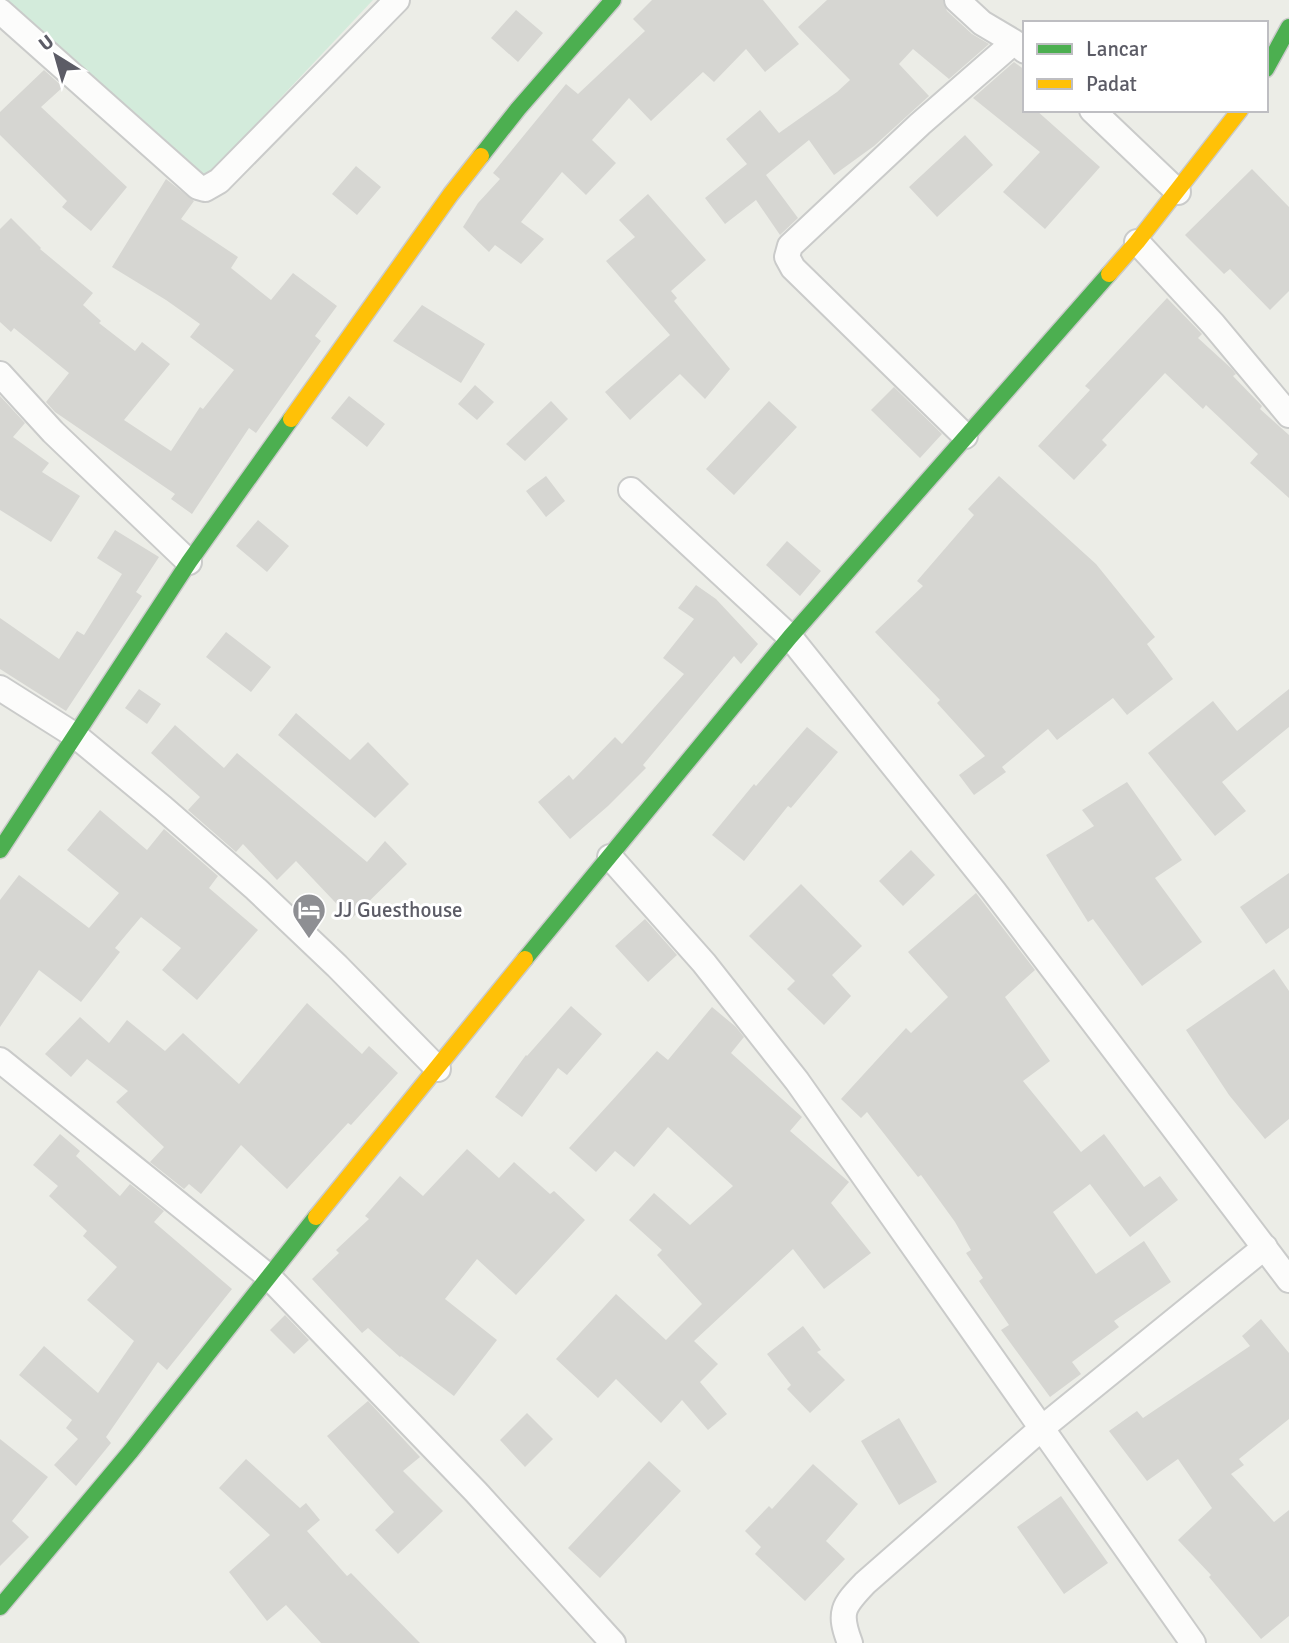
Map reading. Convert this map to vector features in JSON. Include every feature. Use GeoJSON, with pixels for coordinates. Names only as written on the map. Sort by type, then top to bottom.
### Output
{"type":"FeatureCollection","features":[{"type":"Feature","properties":{"kind":"street"},"geometry":{"type":"LineString","coordinates":[[0,11],[198,187],[205,189],[213,187],[397,0]]}},
{"type":"Feature","properties":{"kind":"street"},"geometry":{"type":"LineString","coordinates":[[0,850],[189,562],[451,194],[517,109],[612,0]]}},
{"type":"Feature","properties":{"kind":"street"},"geometry":{"type":"LineString","coordinates":[[957,0],[982,23],[1019,46],[920,124],[790,246],[787,257],[793,268],[965,436]]}},
{"type":"Feature","properties":{"kind":"street"},"geometry":{"type":"LineString","coordinates":[[1268,65],[1289,27]]}},
{"type":"Feature","properties":{"kind":"street"},"geometry":{"type":"LineString","coordinates":[[1094,112],[1178,192]]}},
{"type":"Feature","properties":{"kind":"street"},"geometry":{"type":"LineString","coordinates":[[0,1607],[131,1451],[268,1276],[666,786],[790,637],[1137,242],[1238,112]]}},
{"type":"Feature","properties":{"kind":"street"},"geometry":{"type":"LineString","coordinates":[[1137,242],[1213,324],[1289,415]]}},
{"type":"Feature","properties":{"kind":"street"},"geometry":{"type":"LineString","coordinates":[[0,374],[53,432],[189,562]]}},
{"type":"Feature","properties":{"kind":"street"},"geometry":{"type":"LineString","coordinates":[[631,490],[790,637],[993,890],[1289,1280]]}},
{"type":"Feature","properties":{"kind":"street"},"geometry":{"type":"LineString","coordinates":[[0,688],[76,736],[256,889],[438,1069]]}},
{"type":"Feature","properties":{"kind":"street"},"geometry":{"type":"LineString","coordinates":[[610,857],[704,963],[797,1081],[1193,1643]]}},
{"type":"Feature","properties":{"kind":"street"},"geometry":{"type":"LineString","coordinates":[[0,1060],[268,1276],[476,1492],[613,1643]]}},
{"type":"Feature","properties":{"kind":"street"},"geometry":{"type":"LineString","coordinates":[[850,1643],[842,1613],[847,1602],[865,1583],[1042,1428],[1265,1247]]}},
{"type":"Feature","properties":{"kind":"green space"},"geometry":{"type":"Polygon","coordinates":[[[4,0],[373,0],[205,178],[4,0]]]}},
{"type":"Feature","properties":{"kind":"building"},"geometry":{"type":"Polygon","coordinates":[[[652,0],[763,0],[799,44],[765,72],[746,49],[714,82],[703,72],[651,121],[629,98],[592,140],[616,163],[586,195],[562,172],[521,222],[544,239],[521,264],[495,245],[489,252],[463,227],[478,203],[500,179],[493,173],[566,84],[578,94],[645,31],[633,19],[652,0]]]}},
{"type":"Feature","properties":{"kind":"building"},"geometry":{"type":"Polygon","coordinates":[[[827,0],[943,0],[947,11],[972,34],[989,44],[949,79],[913,49],[899,64],[929,96],[874,146],[834,175],[809,140],[766,175],[798,218],[780,235],[756,200],[725,224],[705,198],[747,164],[726,139],[760,110],[779,133],[850,80],[798,27],[827,0]]]}},
{"type":"Feature","properties":{"kind":"building"},"geometry":{"type":"Polygon","coordinates":[[[516,10],[543,33],[518,62],[491,38],[516,10]]]}},
{"type":"Feature","properties":{"kind":"building"},"geometry":{"type":"Polygon","coordinates":[[[1014,62],[1023,69],[1023,112],[1038,112],[1100,167],[1045,229],[1003,192],[1040,152],[973,98],[1014,62]]]}},
{"type":"Feature","properties":{"kind":"building"},"geometry":{"type":"Polygon","coordinates":[[[44,70],[63,87],[41,107],[127,187],[91,231],[62,207],[67,201],[0,135],[0,112],[44,70]]]}},
{"type":"Feature","properties":{"kind":"building"},"geometry":{"type":"Polygon","coordinates":[[[965,135],[993,165],[937,217],[909,187],[965,135]]]}},
{"type":"Feature","properties":{"kind":"building"},"geometry":{"type":"Polygon","coordinates":[[[356,166],[381,187],[357,215],[332,194],[356,166]]]}},
{"type":"Feature","properties":{"kind":"building"},"geometry":{"type":"Polygon","coordinates":[[[1252,169],[1289,207],[1289,291],[1270,310],[1230,269],[1224,274],[1185,235],[1252,169]]]}},
{"type":"Feature","properties":{"kind":"building"},"geometry":{"type":"Polygon","coordinates":[[[166,179],[194,201],[181,219],[238,257],[231,268],[271,300],[293,273],[337,306],[315,336],[321,341],[256,433],[249,428],[192,514],[171,499],[175,494],[55,412],[46,402],[69,373],[14,328],[11,332],[0,322],[0,229],[11,218],[40,249],[93,293],[83,305],[101,321],[99,323],[135,351],[142,342],[170,364],[124,420],[171,451],[200,407],[203,409],[234,370],[190,337],[200,324],[112,267],[166,179]]]}},
{"type":"Feature","properties":{"kind":"building"},"geometry":{"type":"Polygon","coordinates":[[[648,194],[706,260],[671,291],[677,298],[674,301],[730,369],[705,399],[680,374],[630,420],[605,392],[670,335],[606,261],[635,237],[619,220],[648,194]]]}},
{"type":"Feature","properties":{"kind":"building"},"geometry":{"type":"Polygon","coordinates":[[[1167,298],[1202,334],[1198,338],[1232,369],[1236,374],[1233,376],[1262,406],[1260,409],[1289,435],[1289,498],[1250,463],[1258,454],[1206,405],[1203,409],[1165,373],[1102,440],[1107,445],[1074,480],[1038,446],[1090,390],[1085,386],[1167,298]]]}},
{"type":"Feature","properties":{"kind":"building"},"geometry":{"type":"Polygon","coordinates":[[[422,305],[485,344],[461,383],[393,341],[422,305]]]}},
{"type":"Feature","properties":{"kind":"building"},"geometry":{"type":"Polygon","coordinates":[[[475,385],[494,402],[477,420],[458,404],[475,385]]]}},
{"type":"Feature","properties":{"kind":"building"},"geometry":{"type":"Polygon","coordinates":[[[894,387],[942,434],[920,458],[871,410],[894,387]]]}},
{"type":"Feature","properties":{"kind":"building"},"geometry":{"type":"Polygon","coordinates":[[[0,396],[25,423],[13,437],[49,463],[42,472],[80,496],[51,542],[0,510],[0,396]]]}},
{"type":"Feature","properties":{"kind":"building"},"geometry":{"type":"Polygon","coordinates":[[[349,396],[385,424],[367,447],[331,418],[349,396]]]}},
{"type":"Feature","properties":{"kind":"building"},"geometry":{"type":"Polygon","coordinates":[[[551,401],[568,419],[525,461],[506,444],[551,401]]]}},
{"type":"Feature","properties":{"kind":"building"},"geometry":{"type":"Polygon","coordinates":[[[769,401],[797,427],[734,495],[706,469],[769,401]]]}},
{"type":"Feature","properties":{"kind":"building"},"geometry":{"type":"Polygon","coordinates":[[[546,476],[565,501],[546,517],[526,491],[546,476]]]}},
{"type":"Feature","properties":{"kind":"building"},"geometry":{"type":"Polygon","coordinates":[[[999,476],[1096,564],[1155,637],[1147,644],[1173,679],[1127,715],[1113,698],[1057,740],[1048,729],[1002,767],[1006,772],[974,795],[959,775],[985,756],[937,703],[940,700],[875,632],[923,586],[917,581],[974,515],[968,509],[999,476]]]}},
{"type":"Feature","properties":{"kind":"building"},"geometry":{"type":"Polygon","coordinates":[[[258,520],[289,546],[267,572],[236,546],[258,520]]]}},
{"type":"Feature","properties":{"kind":"building"},"geometry":{"type":"Polygon","coordinates":[[[115,530],[159,557],[136,592],[142,596],[66,711],[0,669],[0,618],[59,659],[77,631],[84,635],[122,574],[97,558],[115,530]]]}},
{"type":"Feature","properties":{"kind":"building"},"geometry":{"type":"Polygon","coordinates":[[[787,541],[821,571],[800,596],[766,565],[787,541]]]}},
{"type":"Feature","properties":{"kind":"building"},"geometry":{"type":"Polygon","coordinates":[[[696,585],[716,599],[758,644],[741,664],[734,656],[643,765],[646,768],[570,839],[538,802],[569,775],[573,780],[615,737],[622,744],[684,674],[663,658],[694,619],[678,608],[696,585]]]}},
{"type":"Feature","properties":{"kind":"building"},"geometry":{"type":"Polygon","coordinates":[[[226,632],[271,667],[251,692],[206,657],[226,632]]]}},
{"type":"Feature","properties":{"kind":"building"},"geometry":{"type":"Polygon","coordinates":[[[139,689],[161,704],[147,724],[125,708],[139,689]]]}},
{"type":"Feature","properties":{"kind":"building"},"geometry":{"type":"Polygon","coordinates":[[[1289,689],[1289,727],[1222,782],[1246,811],[1215,836],[1148,753],[1213,701],[1237,731],[1289,689]]]}},
{"type":"Feature","properties":{"kind":"building"},"geometry":{"type":"Polygon","coordinates":[[[296,713],[350,760],[368,742],[409,784],[375,818],[278,735],[296,713]]]}},
{"type":"Feature","properties":{"kind":"building"},"geometry":{"type":"Polygon","coordinates":[[[175,725],[224,768],[237,753],[367,862],[385,841],[407,864],[351,919],[296,861],[277,880],[243,844],[236,852],[188,810],[200,797],[151,753],[175,725]]]}},
{"type":"Feature","properties":{"kind":"building"},"geometry":{"type":"Polygon","coordinates":[[[807,727],[838,752],[791,808],[788,806],[744,861],[712,835],[754,784],[756,786],[807,727]]]}},
{"type":"Feature","properties":{"kind":"building"},"geometry":{"type":"Polygon","coordinates":[[[1127,782],[1182,860],[1155,878],[1202,942],[1142,986],[1093,919],[1088,922],[1046,855],[1094,826],[1082,810],[1127,782]]]}},
{"type":"Feature","properties":{"kind":"building"},"geometry":{"type":"Polygon","coordinates":[[[100,810],[147,850],[164,829],[218,876],[209,888],[258,930],[197,1000],[162,970],[181,948],[141,917],[115,948],[120,952],[81,1002],[39,970],[0,1027],[0,900],[19,875],[89,928],[119,893],[67,850],[100,810]]]}},
{"type":"Feature","properties":{"kind":"building"},"geometry":{"type":"Polygon","coordinates":[[[911,850],[935,875],[903,906],[879,881],[911,850]]]}},
{"type":"Feature","properties":{"kind":"building"},"geometry":{"type":"Polygon","coordinates":[[[1289,873],[1289,928],[1266,944],[1240,907],[1289,873]]]}},
{"type":"Feature","properties":{"kind":"building"},"geometry":{"type":"Polygon","coordinates":[[[801,884],[862,946],[832,975],[851,996],[824,1025],[787,989],[795,981],[749,936],[801,884]]]}},
{"type":"Feature","properties":{"kind":"building"},"geometry":{"type":"Polygon","coordinates":[[[976,893],[1035,970],[1005,997],[1050,1061],[1023,1081],[1081,1152],[1104,1134],[1144,1187],[1160,1176],[1178,1200],[1130,1237],[1090,1184],[1053,1212],[1096,1274],[1144,1241],[1171,1282],[1114,1321],[1119,1327],[1072,1362],[1081,1374],[1050,1397],[1001,1330],[1009,1325],[979,1281],[983,1278],[966,1253],[971,1250],[955,1222],[921,1175],[918,1177],[867,1112],[861,1118],[841,1099],[906,1028],[911,1033],[948,997],[908,952],[976,893]]]}},
{"type":"Feature","properties":{"kind":"building"},"geometry":{"type":"Polygon","coordinates":[[[645,919],[677,955],[648,982],[615,946],[645,919]]]}},
{"type":"Feature","properties":{"kind":"building"},"geometry":{"type":"Polygon","coordinates":[[[1274,969],[1289,991],[1289,1119],[1265,1139],[1229,1095],[1186,1030],[1274,969]]]}},
{"type":"Feature","properties":{"kind":"building"},"geometry":{"type":"Polygon","coordinates":[[[307,1003],[362,1054],[369,1046],[398,1073],[287,1189],[241,1145],[201,1194],[189,1184],[184,1189],[150,1162],[164,1147],[116,1102],[128,1091],[87,1059],[71,1077],[45,1054],[80,1017],[109,1043],[127,1020],[165,1051],[183,1033],[239,1084],[307,1003]]]}},
{"type":"Feature","properties":{"kind":"building"},"geometry":{"type":"Polygon","coordinates":[[[571,1006],[602,1034],[567,1075],[558,1068],[522,1117],[495,1097],[526,1055],[571,1006]]]}},
{"type":"Feature","properties":{"kind":"building"},"geometry":{"type":"Polygon","coordinates":[[[712,1007],[744,1037],[731,1053],[802,1117],[790,1131],[849,1182],[831,1203],[871,1253],[824,1289],[793,1249],[694,1341],[718,1364],[700,1382],[727,1414],[708,1430],[682,1400],[661,1423],[616,1379],[598,1398],[556,1359],[616,1294],[666,1340],[702,1304],[657,1255],[662,1250],[629,1220],[654,1193],[690,1225],[733,1186],[668,1127],[634,1167],[615,1151],[596,1172],[569,1148],[657,1051],[668,1060],[712,1007]]]}},
{"type":"Feature","properties":{"kind":"building"},"geometry":{"type":"Polygon","coordinates":[[[60,1134],[80,1151],[76,1156],[120,1196],[130,1184],[164,1211],[154,1222],[232,1289],[167,1370],[158,1362],[106,1437],[111,1443],[76,1486],[54,1465],[78,1439],[66,1428],[72,1420],[19,1375],[44,1346],[98,1393],[134,1341],[87,1300],[117,1267],[83,1236],[87,1231],[49,1196],[58,1186],[33,1165],[60,1134]]]}},
{"type":"Feature","properties":{"kind":"building"},"geometry":{"type":"Polygon","coordinates":[[[467,1149],[499,1178],[514,1162],[550,1194],[554,1191],[585,1220],[516,1295],[477,1259],[445,1299],[497,1340],[454,1396],[400,1357],[368,1328],[362,1333],[312,1279],[339,1253],[336,1250],[369,1219],[365,1216],[400,1176],[423,1196],[467,1149]]]}},
{"type":"Feature","properties":{"kind":"building"},"geometry":{"type":"Polygon","coordinates":[[[285,1315],[309,1340],[294,1354],[270,1330],[285,1315]]]}},
{"type":"Feature","properties":{"kind":"building"},"geometry":{"type":"Polygon","coordinates":[[[1261,1319],[1289,1353],[1289,1419],[1239,1459],[1244,1465],[1231,1474],[1274,1522],[1289,1510],[1289,1616],[1261,1639],[1209,1577],[1211,1575],[1178,1540],[1212,1508],[1178,1459],[1147,1481],[1109,1431],[1137,1411],[1143,1418],[1250,1346],[1242,1336],[1261,1319]]]}},
{"type":"Feature","properties":{"kind":"building"},"geometry":{"type":"Polygon","coordinates":[[[803,1326],[821,1350],[817,1352],[845,1380],[810,1413],[787,1389],[791,1385],[767,1354],[803,1326]]]}},
{"type":"Feature","properties":{"kind":"building"},"geometry":{"type":"Polygon","coordinates":[[[368,1401],[420,1457],[403,1471],[443,1511],[398,1554],[375,1530],[394,1512],[327,1436],[368,1401]]]}},
{"type":"Feature","properties":{"kind":"building"},"geometry":{"type":"Polygon","coordinates":[[[527,1413],[553,1439],[525,1467],[500,1440],[527,1413]]]}},
{"type":"Feature","properties":{"kind":"building"},"geometry":{"type":"Polygon","coordinates":[[[899,1418],[937,1482],[899,1505],[861,1441],[899,1418]]]}},
{"type":"Feature","properties":{"kind":"building"},"geometry":{"type":"Polygon","coordinates":[[[0,1439],[48,1477],[12,1521],[29,1537],[0,1566],[0,1439]]]}},
{"type":"Feature","properties":{"kind":"building"},"geometry":{"type":"Polygon","coordinates":[[[246,1459],[300,1508],[306,1503],[320,1520],[307,1531],[347,1576],[351,1573],[420,1643],[321,1643],[286,1605],[267,1621],[229,1572],[270,1535],[219,1488],[246,1459]]]}},
{"type":"Feature","properties":{"kind":"building"},"geometry":{"type":"Polygon","coordinates":[[[649,1461],[681,1491],[600,1578],[568,1548],[649,1461]]]}},
{"type":"Feature","properties":{"kind":"building"},"geometry":{"type":"Polygon","coordinates":[[[813,1464],[858,1504],[826,1541],[845,1559],[805,1601],[755,1554],[761,1547],[745,1531],[769,1506],[772,1509],[813,1464]]]}},
{"type":"Feature","properties":{"kind":"building"},"geometry":{"type":"Polygon","coordinates":[[[1061,1496],[1108,1563],[1064,1594],[1017,1527],[1061,1496]]]}},
{"type":"Feature","properties":{"kind":"traffic: fast"},"geometry":{"type":"LineString","coordinates":[[481,156],[518,109],[613,0]]}},
{"type":"Feature","properties":{"kind":"traffic: fast"},"geometry":{"type":"LineString","coordinates":[[1268,65],[1289,27]]}},
{"type":"Feature","properties":{"kind":"traffic: fast"},"geometry":{"type":"LineString","coordinates":[[525,959],[790,637],[1109,274]]}},
{"type":"Feature","properties":{"kind":"traffic: fast"},"geometry":{"type":"LineString","coordinates":[[0,850],[189,562],[291,419]]}},
{"type":"Feature","properties":{"kind":"traffic: fast"},"geometry":{"type":"LineString","coordinates":[[0,1607],[131,1451],[316,1217]]}},
{"type":"Feature","properties":{"kind":"traffic: slow"},"geometry":{"type":"LineString","coordinates":[[1109,274],[1238,112]]}},
{"type":"Feature","properties":{"kind":"traffic: slow"},"geometry":{"type":"LineString","coordinates":[[291,419],[481,156]]}},
{"type":"Feature","properties":{"kind":"traffic: slow"},"geometry":{"type":"LineString","coordinates":[[316,1217],[525,959]]}},
{"type":"Feature","properties":{"kind":"place","name":"JJ Guesthouse"},"geometry":{"type":"Point","coordinates":[309,940]}}]}
